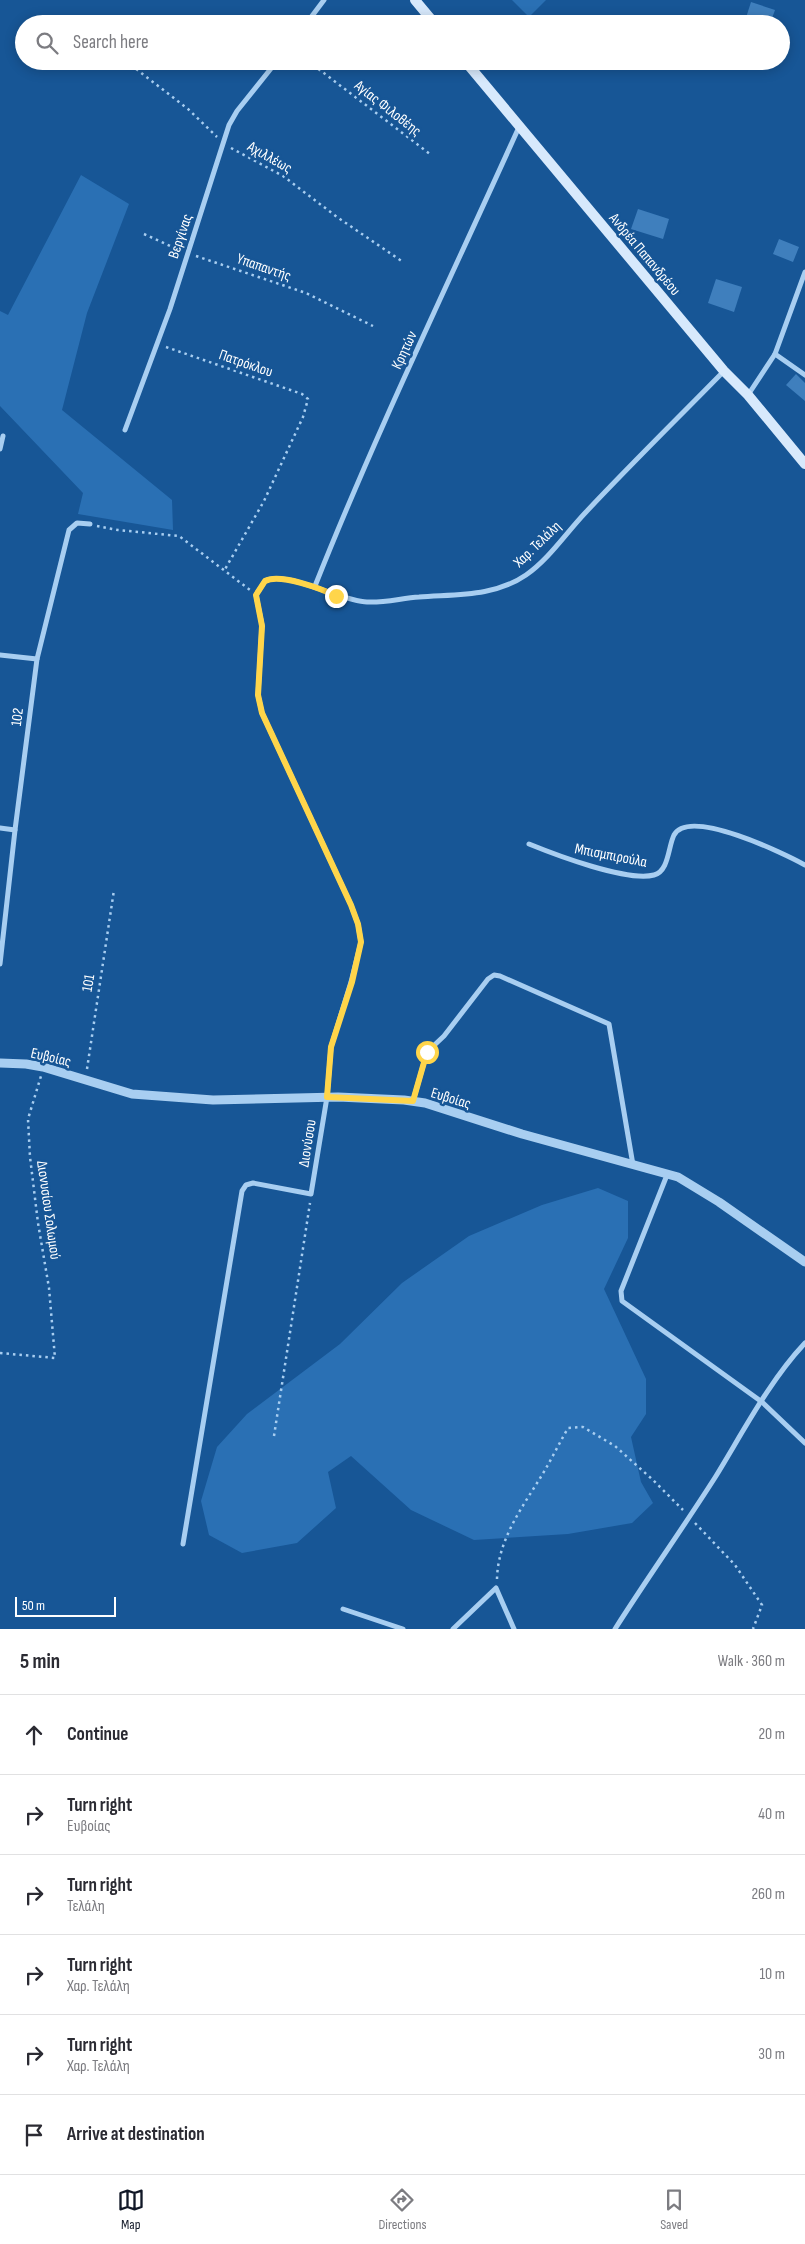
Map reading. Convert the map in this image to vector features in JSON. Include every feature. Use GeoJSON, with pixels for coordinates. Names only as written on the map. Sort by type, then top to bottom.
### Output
{"type":"FeatureCollection","features":[{"type":"Feature","properties":{"kind":"main road"},"geometry":{"type":"LineString","coordinates":[[415,0],[428,15]]}},
{"type":"Feature","properties":{"kind":"main road","name":"Ανδρέα Παπανδρέου"},"geometry":{"type":"LineString","coordinates":[[472,70],[724,371],[748,395],[805,464]]}},
{"type":"Feature","properties":{"kind":"street"},"geometry":{"type":"LineString","coordinates":[[313,15],[324,0]]}},
{"type":"Feature","properties":{"kind":"street","name":"Βεργίνας"},"geometry":{"type":"LineString","coordinates":[[125,430],[157,343],[229,125],[237,111],[270,70]]}},
{"type":"Feature","properties":{"kind":"street","name":"Κρητών"},"geometry":{"type":"LineString","coordinates":[[315,586],[346,508],[386,417],[519,127]]}},
{"type":"Feature","properties":{"kind":"street"},"geometry":{"type":"LineString","coordinates":[[748,395],[775,354],[805,272]]}},
{"type":"Feature","properties":{"kind":"street"},"geometry":{"type":"LineString","coordinates":[[775,354],[805,375]]}},
{"type":"Feature","properties":{"kind":"street","name":"Χαρ. Τελάλη"},"geometry":{"type":"LineString","coordinates":[[256,595],[263,583],[270,578],[315,586],[355,602],[377,603],[419,597],[468,595],[497,588],[525,575],[547,555],[585,513],[724,371]]}},
{"type":"Feature","properties":{"kind":"street"},"geometry":{"type":"LineString","coordinates":[[0,449],[3,436]]}},
{"type":"Feature","properties":{"kind":"street","name":"102"},"geometry":{"type":"LineString","coordinates":[[0,964],[37,659],[69,530],[77,523],[90,524]]}},
{"type":"Feature","properties":{"kind":"street","name":"Διονύσου"},"geometry":{"type":"LineString","coordinates":[[256,595],[262,626],[258,695],[262,713],[351,905],[360,933],[359,954],[331,1047],[327,1097],[311,1194]]}},
{"type":"Feature","properties":{"kind":"street"},"geometry":{"type":"LineString","coordinates":[[0,655],[37,659]]}},
{"type":"Feature","properties":{"kind":"street","name":"Μπισμπιρούλα"},"geometry":{"type":"LineString","coordinates":[[529,844],[565,858],[609,870],[644,876],[656,875],[661,870],[674,834],[681,829],[704,827],[745,838],[805,865]]}},
{"type":"Feature","properties":{"kind":"street"},"geometry":{"type":"LineString","coordinates":[[0,828],[15,830]]}},
{"type":"Feature","properties":{"kind":"street"},"geometry":{"type":"LineString","coordinates":[[413,1101],[427,1052],[444,1036],[488,979],[494,975],[500,976],[609,1024],[634,1165]]}},
{"type":"Feature","properties":{"kind":"street","name":"Ευβοίας"},"geometry":{"type":"LineString","coordinates":[[0,1063],[43,1067],[132,1094],[159,1097],[213,1100],[327,1097],[413,1101],[678,1177],[719,1202],[805,1262]]}},
{"type":"Feature","properties":{"kind":"street"},"geometry":{"type":"LineString","coordinates":[[667,1175],[621,1291],[620,1298],[624,1303],[762,1402],[805,1443]]}},
{"type":"Feature","properties":{"kind":"street"},"geometry":{"type":"LineString","coordinates":[[182,1544],[242,1191],[246,1184],[253,1183],[311,1194]]}},
{"type":"Feature","properties":{"kind":"street"},"geometry":{"type":"LineString","coordinates":[[615,1629],[689,1518],[762,1402],[794,1354],[805,1343]]}},
{"type":"Feature","properties":{"kind":"street"},"geometry":{"type":"LineString","coordinates":[[453,1629],[496,1588],[514,1629]]}},
{"type":"Feature","properties":{"kind":"street"},"geometry":{"type":"LineString","coordinates":[[343,1609],[403,1629]]}},
{"type":"Feature","properties":{"kind":"path","name":"Αχιλλέως"},"geometry":{"type":"LineString","coordinates":[[137,70],[188,109],[224,144],[283,176],[337,217],[403,262]]}},
{"type":"Feature","properties":{"kind":"path","name":"Αγίας Φιλοθέης"},"geometry":{"type":"LineString","coordinates":[[320,70],[430,154]]}},
{"type":"Feature","properties":{"kind":"path","name":"Υπαπαντής"},"geometry":{"type":"LineString","coordinates":[[144,234],[186,253],[306,293],[373,326]]}},
{"type":"Feature","properties":{"kind":"path","name":"Πατρόκλου"},"geometry":{"type":"LineString","coordinates":[[157,343],[302,394],[308,399],[303,417],[264,501],[224,571]]}},
{"type":"Feature","properties":{"kind":"path"},"geometry":{"type":"LineString","coordinates":[[90,524],[118,530],[179,536],[256,595]]}},
{"type":"Feature","properties":{"kind":"path","name":"101"},"geometry":{"type":"LineString","coordinates":[[85,1080],[114,890]]}},
{"type":"Feature","properties":{"kind":"path","name":"Διονυσίου Σολωμού"},"geometry":{"type":"LineString","coordinates":[[0,1353],[55,1358],[49,1288],[38,1223],[28,1128],[28,1119],[43,1067]]}},
{"type":"Feature","properties":{"kind":"path"},"geometry":{"type":"LineString","coordinates":[[274,1436],[311,1194]]}},
{"type":"Feature","properties":{"kind":"path"},"geometry":{"type":"LineString","coordinates":[[496,1588],[497,1565],[516,1514],[545,1470],[568,1428],[583,1427],[615,1446],[653,1480],[735,1565],[762,1605],[753,1629]]}},
{"type":"Feature","properties":{"kind":"shaded area"},"geometry":{"type":"Polygon","coordinates":[[[512,0],[546,0],[531,15],[527,15],[512,0]]]}},
{"type":"Feature","properties":{"kind":"shaded area"},"geometry":{"type":"Polygon","coordinates":[[[81,175],[129,204],[87,313],[62,410],[172,500],[173,530],[78,514],[83,493],[0,406],[0,311],[8,315],[81,175]]]}},
{"type":"Feature","properties":{"kind":"shaded area"},"geometry":{"type":"Polygon","coordinates":[[[598,1188],[628,1201],[628,1238],[604,1289],[646,1379],[646,1414],[631,1437],[641,1482],[653,1503],[632,1523],[568,1534],[474,1540],[411,1510],[351,1456],[328,1472],[336,1508],[297,1543],[242,1553],[209,1535],[201,1501],[217,1447],[247,1414],[340,1344],[402,1283],[469,1236],[542,1205],[598,1188]]]}},
{"type":"Feature","properties":{"kind":"building"},"geometry":{"type":"Polygon","coordinates":[[[751,2],[775,10],[773,15],[747,15],[751,2]]]}},
{"type":"Feature","properties":{"kind":"building"},"geometry":{"type":"Polygon","coordinates":[[[638,209],[669,219],[663,239],[631,229],[638,209]]]}},
{"type":"Feature","properties":{"kind":"building"},"geometry":{"type":"Polygon","coordinates":[[[779,239],[799,247],[793,262],[773,254],[779,239]]]}},
{"type":"Feature","properties":{"kind":"building"},"geometry":{"type":"Polygon","coordinates":[[[716,279],[742,287],[734,312],[708,303],[716,279]]]}},
{"type":"Feature","properties":{"kind":"building"},"geometry":{"type":"Polygon","coordinates":[[[796,374],[805,383],[805,401],[786,385],[796,374]]]}},
{"type":"Feature","properties":{"kind":"route"},"geometry":{"type":"LineString","coordinates":[[336,596],[315,586],[274,578],[265,581],[256,595],[262,626],[258,695],[262,713],[351,905],[360,933],[361,942],[352,982],[331,1047],[327,1097],[413,1101],[427,1052]]}}]}
